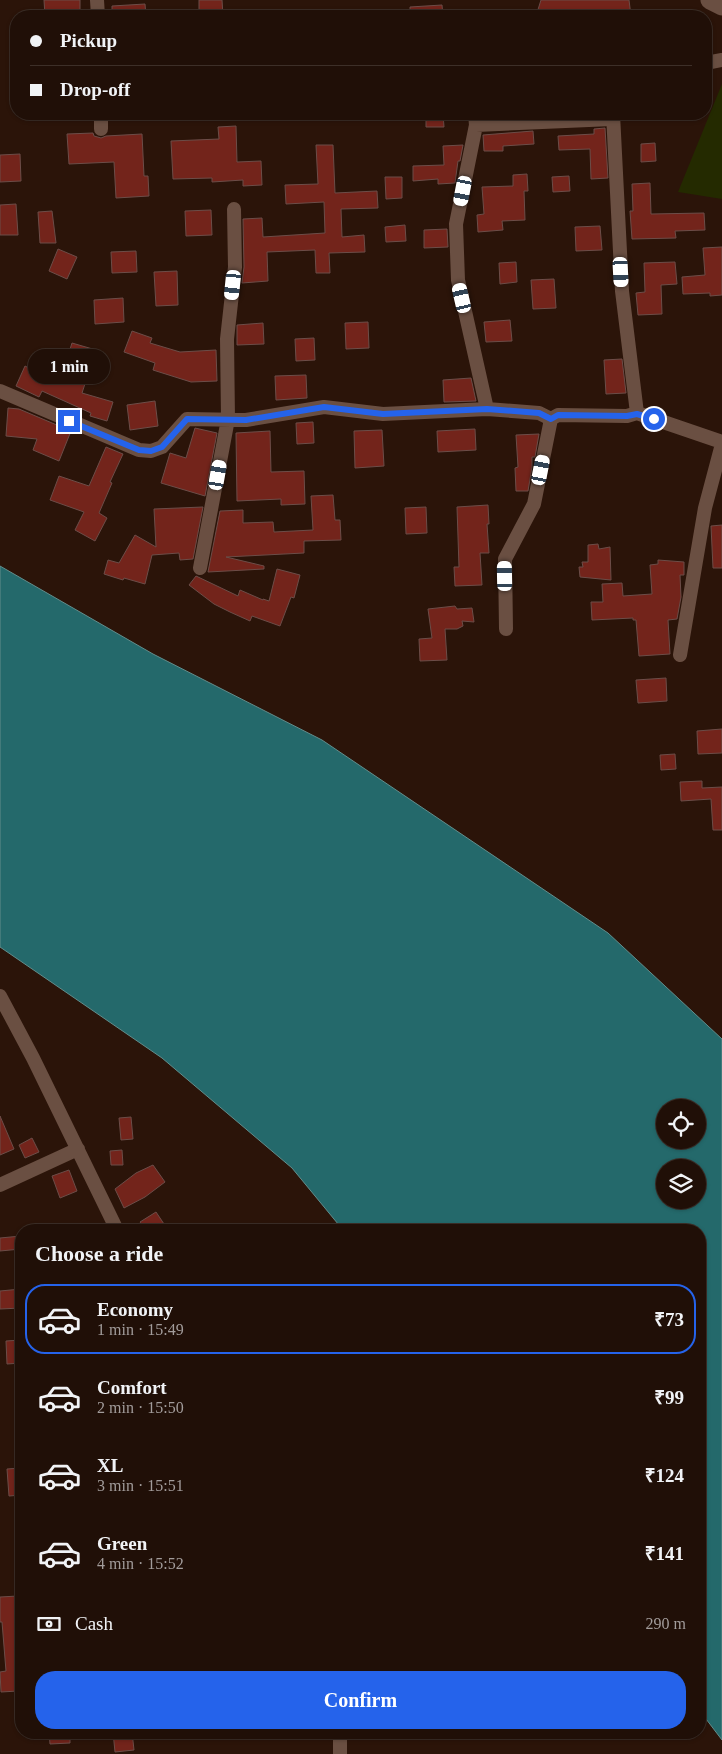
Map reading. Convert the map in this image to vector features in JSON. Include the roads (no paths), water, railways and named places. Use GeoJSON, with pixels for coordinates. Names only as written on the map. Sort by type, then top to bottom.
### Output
{"type":"FeatureCollection","features":[{"type":"Feature","properties":{"kind":"main road"},"geometry":{"type":"LineString","coordinates":[[710,0],[722,6]]}},
{"type":"Feature","properties":{"kind":"street"},"geometry":{"type":"LineString","coordinates":[[100,120],[101,129]]}},
{"type":"Feature","properties":{"kind":"street"},"geometry":{"type":"LineString","coordinates":[[476,120],[456,224],[458,280],[487,409]]}},
{"type":"Feature","properties":{"kind":"street"},"geometry":{"type":"LineString","coordinates":[[613,120],[622,291],[637,414]]}},
{"type":"Feature","properties":{"kind":"street"},"geometry":{"type":"LineString","coordinates":[[200,568],[228,419],[226,339],[235,267],[234,209]]}},
{"type":"Feature","properties":{"kind":"street"},"geometry":{"type":"LineString","coordinates":[[0,391],[139,450],[151,451],[162,447],[187,419],[246,420],[324,407],[383,414],[487,409],[539,413],[551,419]]}},
{"type":"Feature","properties":{"kind":"street"},"geometry":{"type":"LineString","coordinates":[[506,629],[505,559],[534,504],[551,419],[558,415],[627,416],[637,414],[722,443],[705,508],[680,655]]}},
{"type":"Feature","properties":{"kind":"street"},"geometry":{"type":"LineString","coordinates":[[0,996],[33,1058],[115,1224]]}},
{"type":"Feature","properties":{"kind":"street"},"geometry":{"type":"LineString","coordinates":[[0,1185],[78,1149]]}},
{"type":"Feature","properties":{"kind":"street"},"geometry":{"type":"LineString","coordinates":[[340,1739],[340,1754]]}},
{"type":"Feature","properties":{"kind":"water"},"geometry":{"type":"Polygon","coordinates":[[[0,566],[153,654],[322,740],[608,933],[722,1039],[722,1740],[706,1719],[706,1224],[338,1224],[292,1168],[162,1058],[0,947],[0,566]]]}}]}
